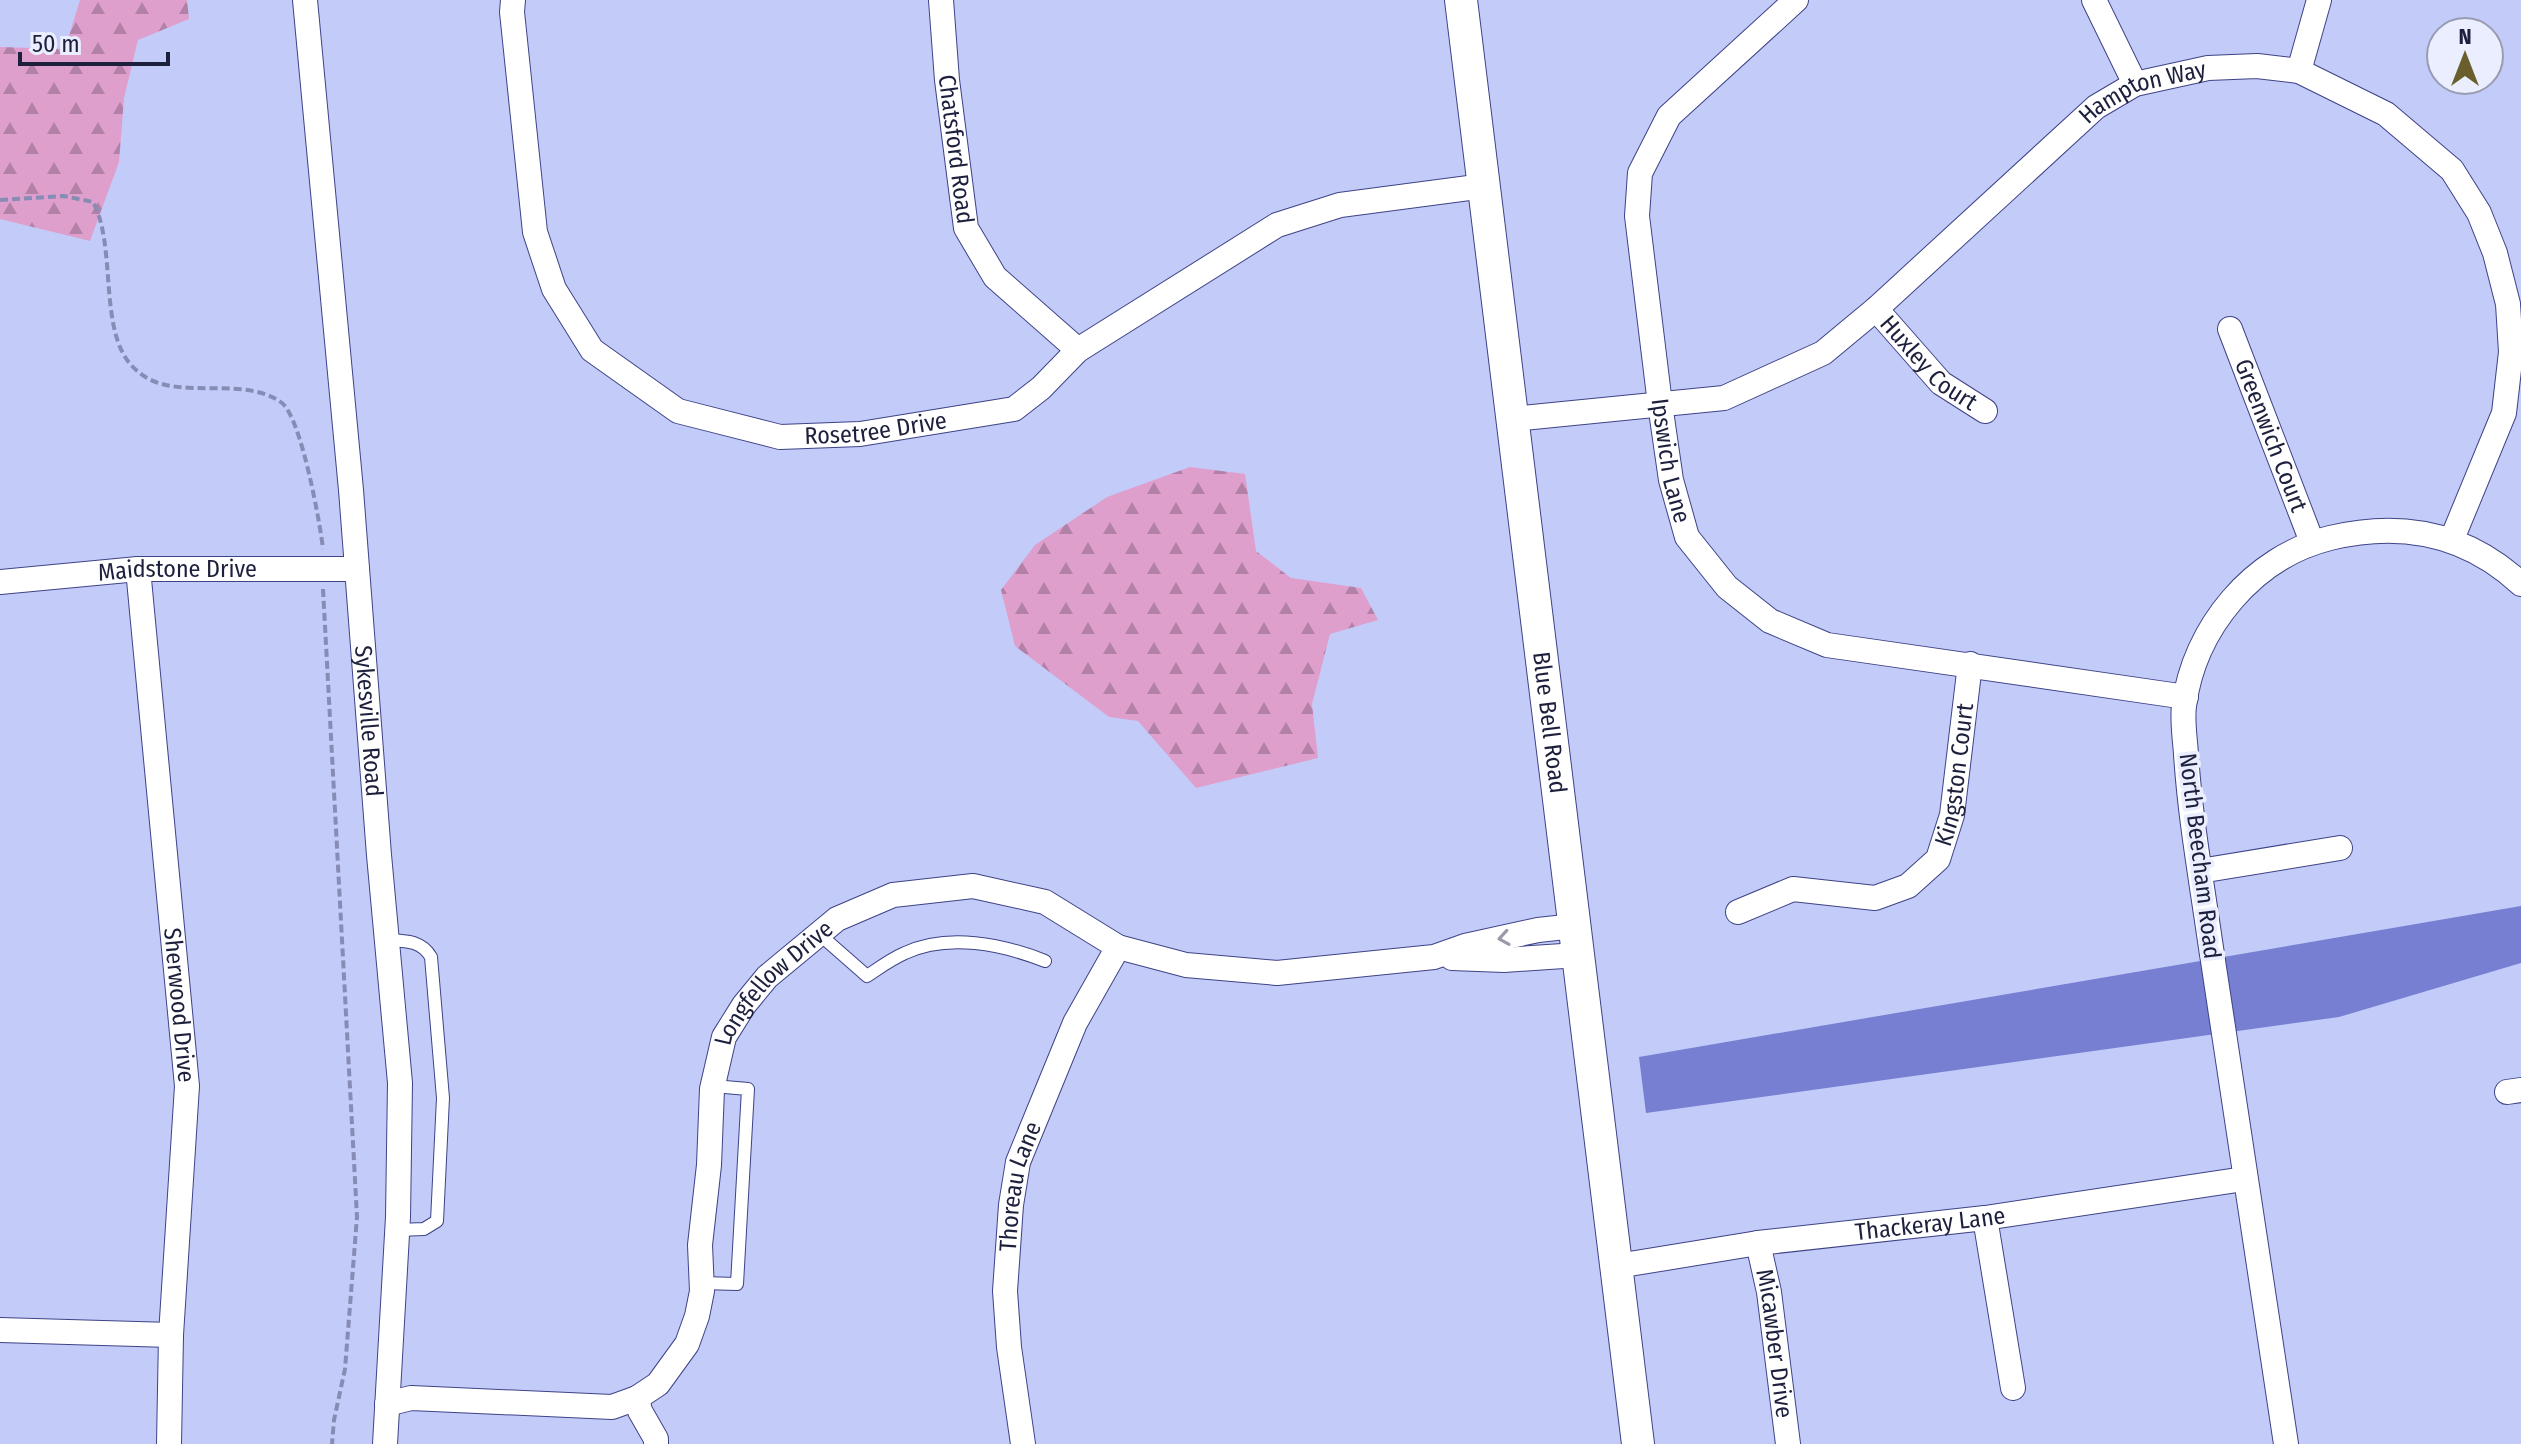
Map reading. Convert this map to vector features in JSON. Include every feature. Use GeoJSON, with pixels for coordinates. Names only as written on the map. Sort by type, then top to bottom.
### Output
{"type":"FeatureCollection","features":[{"type":"Feature","properties":{"kind":"street","name":"Sykesville Road"},"geometry":{"type":"LineString","coordinates":[[305,0],[319,127],[400,1083],[398,1230],[385,1444]]}},
{"type":"Feature","properties":{"kind":"street","name":"Rosetree Drive"},"geometry":{"type":"LineString","coordinates":[[513,0],[535,232],[554,289],[592,350],[678,411],[780,437],[860,434],[1014,409],[1041,388],[1078,350],[1277,225],[1340,205],[1484,186]]}},
{"type":"Feature","properties":{"kind":"street","name":"Chatsford Road"},"geometry":{"type":"LineString","coordinates":[[941,0],[947,80],[966,228],[995,277],[1078,350]]}},
{"type":"Feature","properties":{"kind":"street","name":"Blue Bell Road"},"geometry":{"type":"LineString","coordinates":[[1461,0],[1638,1444]]}},
{"type":"Feature","properties":{"kind":"street","name":"Ipswich Lane"},"geometry":{"type":"LineString","coordinates":[[1796,0],[1669,116],[1640,173],[1637,216],[1660,404],[1671,480],[1687,537],[1727,587],[1770,621],[1827,645],[2186,697]]}},
{"type":"Feature","properties":{"kind":"street"},"geometry":{"type":"LineString","coordinates":[[2094,0],[2135,84]]}},
{"type":"Feature","properties":{"kind":"street"},"geometry":{"type":"LineString","coordinates":[[2299,71],[2319,0]]}},
{"type":"Feature","properties":{"kind":"street","name":"Hampton Way"},"geometry":{"type":"LineString","coordinates":[[1513,419],[1724,398],[1823,353],[1876,309],[2096,107],[2135,84],[2208,68],[2257,66],[2299,71],[2386,114],[2452,170],[2479,213],[2495,253],[2508,304],[2511,352],[2504,413],[2452,539]]}},
{"type":"Feature","properties":{"kind":"street","name":"Huxley Court"},"geometry":{"type":"LineString","coordinates":[[1876,309],[1941,383],[1985,411]]}},
{"type":"Feature","properties":{"kind":"street","name":"Greenwich Court"},"geometry":{"type":"LineString","coordinates":[[2230,329],[2312,542]]}},
{"type":"Feature","properties":{"kind":"street","name":"North Beecham Road"},"geometry":{"type":"LineString","coordinates":[[2286,1444],[2189,802],[2183,709],[2186,697],[2198,655],[2234,596],[2271,566],[2312,542],[2359,530],[2406,530],[2452,539],[2521,584]]}},
{"type":"Feature","properties":{"kind":"street","name":"Maidstone Drive"},"geometry":{"type":"LineString","coordinates":[[0,582],[138,569],[357,569]]}},
{"type":"Feature","properties":{"kind":"street","name":"Sherwood Drive"},"geometry":{"type":"LineString","coordinates":[[138,569],[187,1086],[171,1335],[169,1444]]}},
{"type":"Feature","properties":{"kind":"street","name":"Kingston Court"},"geometry":{"type":"LineString","coordinates":[[1738,912],[1793,889],[1875,898],[1908,886],[1938,859],[1952,815],[1970,664]]}},
{"type":"Feature","properties":{"kind":"street"},"geometry":{"type":"LineString","coordinates":[[2200,871],[2340,848]]}},
{"type":"Feature","properties":{"kind":"street","name":"Longfellow Drive"},"geometry":{"type":"LineString","coordinates":[[387,1404],[411,1398],[612,1407],[637,1398],[658,1384],[687,1344],[697,1316],[702,1283],[700,1245],[709,1165],[713,1086],[724,1037],[767,977],[818,933],[837,919],[893,895],[973,886],[1045,902],[1118,947],[1186,965],[1277,973],[1434,957],[1504,960],[1577,941]]}},
{"type":"Feature","properties":{"kind":"street","name":"Thoreau Lane"},"geometry":{"type":"LineString","coordinates":[[1023,1444],[1009,1347],[1005,1291],[1011,1205],[1018,1162],[1075,1023],[1118,947]]}},
{"type":"Feature","properties":{"kind":"street","name":"Thackeray Lane"},"geometry":{"type":"LineString","coordinates":[[1617,1266],[1758,1243],[1985,1218],[2244,1179]]}},
{"type":"Feature","properties":{"kind":"street"},"geometry":{"type":"LineString","coordinates":[[1985,1218],[2013,1388]]}},
{"type":"Feature","properties":{"kind":"street","name":"Micawber Drive"},"geometry":{"type":"LineString","coordinates":[[1758,1243],[1769,1292],[1788,1444]]}},
{"type":"Feature","properties":{"kind":"street"},"geometry":{"type":"LineString","coordinates":[[0,1330],[171,1335]]}},
{"type":"Feature","properties":{"kind":"street"},"geometry":{"type":"LineString","coordinates":[[637,1398],[656,1444]]}},
{"type":"Feature","properties":{"kind":"lane"},"geometry":{"type":"LineString","coordinates":[[818,933],[867,976],[903,953],[917,948],[961,943],[1011,949],[1045,961]]}},
{"type":"Feature","properties":{"kind":"lane"},"geometry":{"type":"LineString","coordinates":[[387,940],[413,942],[425,947],[431,957],[443,1098],[437,1221],[424,1229],[398,1230]]}},
{"type":"Feature","properties":{"kind":"lane"},"geometry":{"type":"LineString","coordinates":[[702,1283],[737,1284],[748,1089],[713,1086]]}},
{"type":"Feature","properties":{"kind":"path"},"geometry":{"type":"LineString","coordinates":[[0,200],[64,196],[93,202],[101,217],[109,291],[119,343],[131,365],[153,382],[179,387],[247,390],[268,395],[285,405],[296,427],[320,521],[325,569],[323,594],[357,1217],[345,1369],[332,1444]]}},
{"type":"Feature","properties":{"kind":"green space"},"geometry":{"type":"Polygon","coordinates":[[[80,0],[187,0],[189,19],[138,40],[124,98],[119,162],[90,241],[0,219],[0,47],[65,49],[80,0]]]}},
{"type":"Feature","properties":{"kind":"green space"},"geometry":{"type":"Polygon","coordinates":[[[1190,467],[1245,474],[1256,551],[1291,578],[1361,588],[1378,620],[1330,634],[1312,704],[1318,758],[1196,788],[1138,721],[1109,717],[1015,646],[1001,590],[1035,545],[1107,497],[1190,467]]]}},
{"type":"Feature","properties":{"kind":"water"},"geometry":{"type":"Polygon","coordinates":[[[2521,906],[2521,963],[2339,1017],[1646,1113],[1639,1057],[2521,906]]]}}]}
